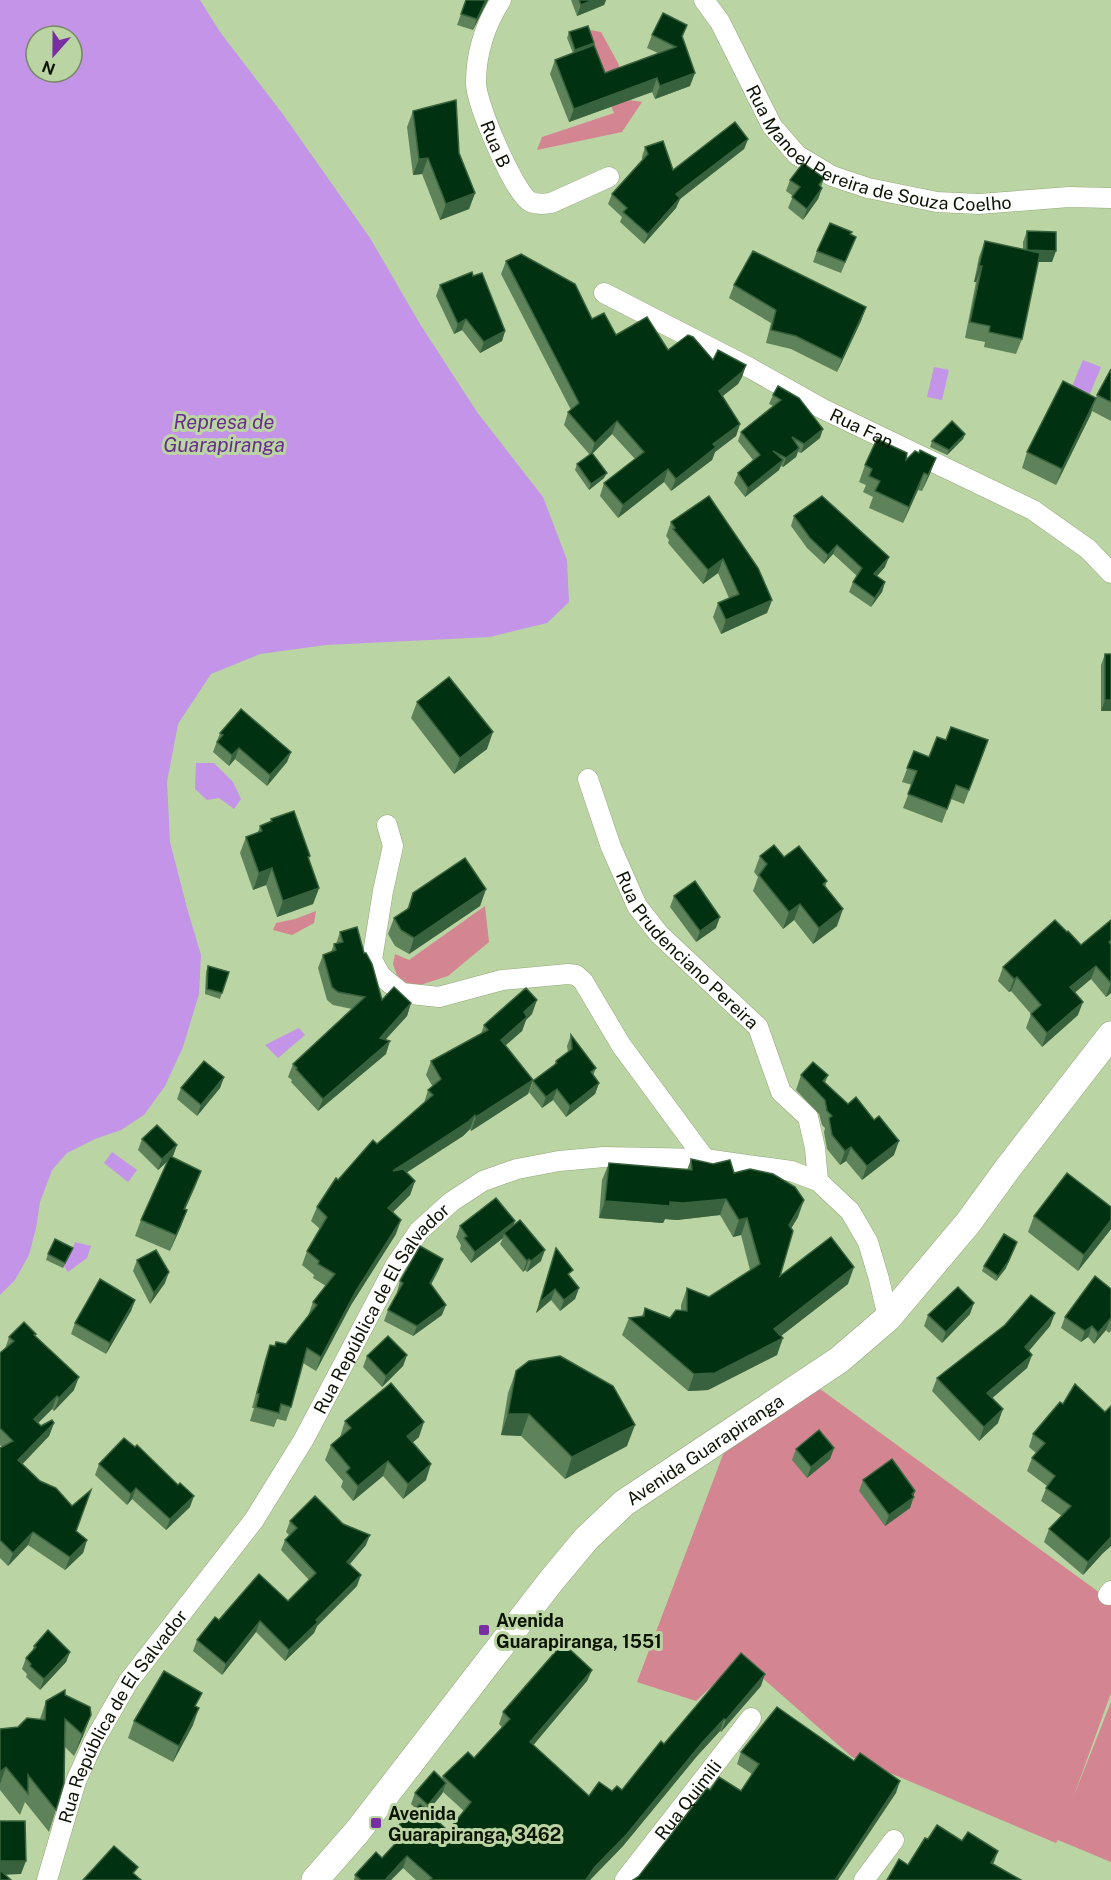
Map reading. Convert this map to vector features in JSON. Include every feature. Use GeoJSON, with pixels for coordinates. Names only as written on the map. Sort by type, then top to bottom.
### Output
{"type":"FeatureCollection","features":[{"type":"Feature","properties":{"kind":"main road","name":"Avenida Guarapiranga"},"geometry":{"type":"LineString","coordinates":[[315,1880],[357,1832],[586,1539],[624,1503],[839,1360],[888,1318],[968,1223],[1111,1035]]}},
{"type":"Feature","properties":{"kind":"street","name":"Rua B"},"geometry":{"type":"LineString","coordinates":[[501,0],[489,18],[478,54],[476,86],[490,130],[517,188],[528,201],[541,205],[551,203],[609,177]]}},
{"type":"Feature","properties":{"kind":"street","name":"Rua Manoel Pereira de Souza Coelho"},"geometry":{"type":"LineString","coordinates":[[704,0],[720,22],[772,126],[797,155],[832,176],[868,188],[937,202],[979,204],[1069,197],[1111,198]]}},
{"type":"Feature","properties":{"kind":"street","name":"Rua Fan"},"geometry":{"type":"LineString","coordinates":[[604,293],[750,368],[823,409],[1033,510],[1088,549],[1111,573]]}},
{"type":"Feature","properties":{"kind":"street","name":"Rua Prudenciano Pereira"},"geometry":{"type":"LineString","coordinates":[[588,779],[610,847],[637,906],[659,934],[758,1027],[781,1092],[808,1117],[815,1148],[818,1181]]}},
{"type":"Feature","properties":{"kind":"street"},"geometry":{"type":"LineString","coordinates":[[387,825],[393,846],[372,960],[381,976],[402,993],[439,997],[502,980],[548,975],[576,975],[593,996],[621,1045],[705,1159]]}},
{"type":"Feature","properties":{"kind":"street","name":"Rua República de El Salvador"},"geometry":{"type":"LineString","coordinates":[[47,1880],[76,1781],[94,1741],[128,1682],[254,1520],[304,1439],[395,1266],[419,1231],[451,1202],[483,1181],[517,1169],[559,1161],[604,1157],[705,1159],[780,1169],[818,1181],[850,1211],[868,1242],[888,1318]]}},
{"type":"Feature","properties":{"kind":"street","name":"Rua Quimili"},"geometry":{"type":"LineString","coordinates":[[625,1880],[751,1718]]}},
{"type":"Feature","properties":{"kind":"street"},"geometry":{"type":"LineString","coordinates":[[864,1880],[894,1840]]}},
{"type":"Feature","properties":{"kind":"shaded area"},"geometry":{"type":"Polygon","coordinates":[[[590,30],[601,32],[618,63],[629,100],[642,102],[622,132],[537,150],[542,137],[614,113],[607,96],[590,30]]]}},
{"type":"Feature","properties":{"kind":"shaded area"},"geometry":{"type":"Polygon","coordinates":[[[485,906],[489,942],[448,976],[414,987],[399,981],[393,964],[395,954],[409,960],[485,906]]]}},
{"type":"Feature","properties":{"kind":"shaded area"},"geometry":{"type":"Polygon","coordinates":[[[316,911],[314,923],[292,935],[273,930],[276,923],[316,911]]]}},
{"type":"Feature","properties":{"kind":"shaded area"},"geometry":{"type":"Polygon","coordinates":[[[816,1386],[1111,1601],[1111,1693],[1073,1798],[1111,1702],[1111,1862],[1058,1840],[1056,1843],[852,1757],[741,1659],[696,1701],[637,1682],[724,1452],[816,1386]]]}},
{"type":"Feature","properties":{"kind":"water","name":"Represa de Guarapiranga"},"geometry":{"type":"Polygon","coordinates":[[[0,0],[200,0],[220,32],[282,113],[370,238],[420,324],[477,412],[543,497],[567,560],[569,602],[547,623],[490,637],[326,645],[260,654],[211,674],[178,724],[167,782],[170,842],[201,955],[199,994],[183,1047],[165,1086],[144,1115],[121,1130],[95,1139],[67,1153],[52,1170],[40,1202],[29,1255],[15,1280],[0,1295],[0,0]]]}},
{"type":"Feature","properties":{"kind":"water"},"geometry":{"type":"Polygon","coordinates":[[[1083,360],[1101,367],[1086,403],[1068,396],[1083,360]]]}},
{"type":"Feature","properties":{"kind":"water"},"geometry":{"type":"Polygon","coordinates":[[[934,367],[949,370],[942,400],[927,397],[934,367]]]}},
{"type":"Feature","properties":{"kind":"water"},"geometry":{"type":"Polygon","coordinates":[[[196,763],[214,763],[233,782],[241,799],[234,809],[219,798],[207,800],[195,789],[196,763]]]}},
{"type":"Feature","properties":{"kind":"water"},"geometry":{"type":"Polygon","coordinates":[[[299,1028],[305,1035],[278,1058],[265,1045],[299,1028]]]}},
{"type":"Feature","properties":{"kind":"water"},"geometry":{"type":"Polygon","coordinates":[[[112,1152],[137,1170],[128,1182],[104,1163],[112,1152]]]}},
{"type":"Feature","properties":{"kind":"water"},"geometry":{"type":"Polygon","coordinates":[[[75,1242],[91,1246],[87,1258],[68,1272],[59,1259],[72,1251],[75,1242]]]}},
{"type":"Feature","properties":{"kind":"building"},"geometry":{"type":"Polygon","coordinates":[[[466,0],[486,0],[477,19],[461,14],[466,0]]]}},
{"type":"Feature","properties":{"kind":"building"},"geometry":{"type":"Polygon","coordinates":[[[579,0],[593,0],[581,5],[579,0]]]}},
{"type":"Feature","properties":{"kind":"building"},"geometry":{"type":"Polygon","coordinates":[[[663,13],[687,25],[682,36],[695,73],[660,86],[657,78],[574,109],[555,60],[594,45],[605,73],[676,47],[652,35],[663,13]]]}},
{"type":"Feature","properties":{"kind":"building"},"geometry":{"type":"Polygon","coordinates":[[[588,26],[594,43],[575,50],[569,32],[588,26]]]}},
{"type":"Feature","properties":{"kind":"building"},"geometry":{"type":"Polygon","coordinates":[[[456,100],[459,153],[475,193],[446,204],[428,158],[419,159],[413,111],[456,100]]]}},
{"type":"Feature","properties":{"kind":"building"},"geometry":{"type":"Polygon","coordinates":[[[735,122],[748,139],[676,194],[680,198],[648,234],[623,212],[627,208],[612,194],[648,154],[645,147],[663,141],[673,170],[735,122]]]}},
{"type":"Feature","properties":{"kind":"building"},"geometry":{"type":"Polygon","coordinates":[[[803,163],[824,178],[819,185],[822,188],[807,209],[792,197],[800,187],[790,180],[803,163]]]}},
{"type":"Feature","properties":{"kind":"building"},"geometry":{"type":"Polygon","coordinates":[[[830,223],[852,232],[850,234],[856,237],[845,262],[817,251],[830,223]]]}},
{"type":"Feature","properties":{"kind":"building"},"geometry":{"type":"Polygon","coordinates":[[[1027,231],[1056,232],[1056,251],[1027,250],[1027,231]]]}},
{"type":"Feature","properties":{"kind":"building"},"geometry":{"type":"Polygon","coordinates":[[[985,241],[1040,253],[1022,339],[989,332],[990,326],[970,322],[985,241]]]}},
{"type":"Feature","properties":{"kind":"building"},"geometry":{"type":"Polygon","coordinates":[[[753,251],[866,307],[842,359],[796,336],[771,330],[776,310],[734,285],[753,251]]]}},
{"type":"Feature","properties":{"kind":"building"},"geometry":{"type":"Polygon","coordinates":[[[521,254],[575,284],[592,319],[604,313],[616,335],[647,317],[668,350],[688,335],[693,337],[713,360],[718,350],[746,365],[742,372],[719,391],[740,424],[713,444],[716,447],[676,479],[668,469],[623,505],[604,483],[644,452],[617,421],[595,443],[568,412],[579,403],[506,261],[521,254]]]}},
{"type":"Feature","properties":{"kind":"building"},"geometry":{"type":"Polygon","coordinates":[[[472,272],[473,276],[482,273],[505,331],[484,342],[466,319],[458,324],[440,285],[472,272]]]}},
{"type":"Feature","properties":{"kind":"building"},"geometry":{"type":"Polygon","coordinates":[[[1111,369],[1111,402],[1097,395],[1111,369]]]}},
{"type":"Feature","properties":{"kind":"building"},"geometry":{"type":"Polygon","coordinates":[[[1063,381],[1096,398],[1062,469],[1027,452],[1063,381]]]}},
{"type":"Feature","properties":{"kind":"building"},"geometry":{"type":"Polygon","coordinates":[[[778,386],[799,398],[823,429],[804,444],[792,437],[799,448],[786,458],[773,451],[783,460],[748,488],[738,473],[760,455],[741,432],[781,400],[773,395],[778,386]]]}},
{"type":"Feature","properties":{"kind":"building"},"geometry":{"type":"Polygon","coordinates":[[[952,421],[965,434],[949,450],[932,441],[952,421]]]}},
{"type":"Feature","properties":{"kind":"building"},"geometry":{"type":"Polygon","coordinates":[[[877,439],[907,453],[906,460],[915,451],[919,453],[920,450],[936,458],[928,475],[924,473],[909,507],[875,491],[880,481],[869,476],[872,469],[865,465],[877,439]]]}},
{"type":"Feature","properties":{"kind":"building"},"geometry":{"type":"Polygon","coordinates":[[[592,453],[607,473],[591,484],[577,464],[592,453]]]}},
{"type":"Feature","properties":{"kind":"building"},"geometry":{"type":"Polygon","coordinates":[[[709,496],[758,568],[772,600],[726,620],[718,603],[739,594],[723,559],[708,570],[673,529],[675,528],[671,522],[709,496]]]}},
{"type":"Feature","properties":{"kind":"building"},"geometry":{"type":"Polygon","coordinates":[[[822,496],[889,557],[874,574],[885,582],[875,598],[853,582],[862,568],[837,545],[828,555],[810,538],[794,516],[822,496]]]}},
{"type":"Feature","properties":{"kind":"building"},"geometry":{"type":"Polygon","coordinates":[[[1105,654],[1111,654],[1111,700],[1105,700],[1105,654]]]}},
{"type":"Feature","properties":{"kind":"building"},"geometry":{"type":"Polygon","coordinates":[[[449,677],[493,732],[460,758],[417,702],[449,677]]]}},
{"type":"Feature","properties":{"kind":"building"},"geometry":{"type":"Polygon","coordinates":[[[241,709],[291,752],[270,775],[239,748],[232,755],[217,742],[223,735],[220,733],[241,709]]]}},
{"type":"Feature","properties":{"kind":"building"},"geometry":{"type":"Polygon","coordinates":[[[951,727],[988,740],[969,790],[956,785],[947,809],[908,794],[917,771],[907,768],[914,751],[929,757],[937,737],[946,740],[951,727]]]}},
{"type":"Feature","properties":{"kind":"building"},"geometry":{"type":"Polygon","coordinates":[[[294,811],[319,888],[283,901],[272,868],[259,873],[246,837],[262,831],[260,826],[272,821],[271,819],[294,811]]]}},
{"type":"Feature","properties":{"kind":"building"},"geometry":{"type":"Polygon","coordinates":[[[774,845],[784,857],[799,846],[827,881],[823,884],[843,909],[819,928],[800,904],[789,912],[759,875],[767,864],[760,856],[774,845]]]}},
{"type":"Feature","properties":{"kind":"building"},"geometry":{"type":"Polygon","coordinates":[[[465,858],[486,889],[414,938],[401,930],[394,918],[409,908],[413,893],[465,858]]]}},
{"type":"Feature","properties":{"kind":"building"},"geometry":{"type":"Polygon","coordinates":[[[695,881],[720,917],[700,931],[674,896],[695,881]]]}},
{"type":"Feature","properties":{"kind":"building"},"geometry":{"type":"Polygon","coordinates":[[[1055,920],[1081,945],[1111,920],[1111,940],[1109,942],[1111,945],[1111,983],[1096,966],[1070,987],[1083,1002],[1047,1033],[1031,1014],[1041,1005],[1017,977],[1014,979],[1003,967],[1055,920]]]}},
{"type":"Feature","properties":{"kind":"building"},"geometry":{"type":"Polygon","coordinates":[[[357,927],[364,953],[372,964],[382,1000],[394,987],[411,1003],[380,1038],[390,1041],[323,1099],[293,1064],[365,997],[338,992],[332,987],[323,955],[336,950],[334,944],[343,942],[340,932],[357,927]]]}},
{"type":"Feature","properties":{"kind":"building"},"geometry":{"type":"Polygon","coordinates":[[[208,966],[229,972],[222,993],[207,989],[208,966]]]}},
{"type":"Feature","properties":{"kind":"building"},"geometry":{"type":"Polygon","coordinates":[[[526,988],[537,1000],[524,1012],[527,1017],[501,1040],[533,1080],[476,1117],[475,1115],[468,1122],[393,1171],[403,1169],[415,1181],[388,1208],[401,1220],[356,1291],[321,1357],[307,1348],[291,1407],[281,1404],[279,1413],[256,1407],[259,1394],[257,1393],[270,1345],[275,1346],[276,1342],[286,1344],[317,1305],[313,1302],[335,1274],[318,1264],[319,1261],[307,1251],[327,1217],[317,1207],[336,1178],[338,1180],[373,1140],[377,1144],[433,1095],[428,1090],[441,1079],[431,1061],[488,1030],[484,1025],[526,988]]]}},
{"type":"Feature","properties":{"kind":"building"},"geometry":{"type":"Polygon","coordinates":[[[571,1035],[596,1068],[591,1072],[599,1083],[570,1106],[557,1089],[546,1097],[533,1081],[572,1049],[571,1035]]]}},
{"type":"Feature","properties":{"kind":"building"},"geometry":{"type":"Polygon","coordinates":[[[204,1061],[224,1077],[201,1105],[181,1088],[204,1061]]]}},
{"type":"Feature","properties":{"kind":"building"},"geometry":{"type":"Polygon","coordinates":[[[813,1062],[828,1075],[823,1081],[848,1104],[856,1097],[874,1120],[879,1116],[899,1141],[867,1166],[851,1147],[845,1151],[832,1135],[829,1118],[832,1116],[827,1111],[825,1100],[801,1075],[813,1062]]]}},
{"type":"Feature","properties":{"kind":"building"},"geometry":{"type":"Polygon","coordinates":[[[157,1125],[177,1145],[162,1159],[142,1139],[157,1125]]]}},
{"type":"Feature","properties":{"kind":"building"},"geometry":{"type":"Polygon","coordinates":[[[170,1156],[201,1171],[184,1209],[187,1210],[176,1235],[141,1220],[170,1156]]]}},
{"type":"Feature","properties":{"kind":"building"},"geometry":{"type":"Polygon","coordinates":[[[691,1159],[713,1164],[730,1160],[734,1173],[750,1169],[773,1174],[795,1187],[804,1200],[789,1225],[793,1231],[780,1276],[831,1237],[854,1267],[774,1329],[783,1338],[715,1373],[694,1374],[629,1318],[644,1316],[645,1308],[670,1318],[676,1310],[687,1311],[687,1288],[709,1297],[760,1264],[747,1218],[739,1220],[726,1199],[670,1202],[670,1206],[605,1201],[609,1163],[692,1170],[691,1159]]]}},
{"type":"Feature","properties":{"kind":"building"},"geometry":{"type":"Polygon","coordinates":[[[1067,1173],[1111,1207],[1111,1220],[1084,1255],[1034,1216],[1067,1173]]]}},
{"type":"Feature","properties":{"kind":"building"},"geometry":{"type":"Polygon","coordinates":[[[496,1198],[515,1221],[475,1252],[464,1238],[467,1236],[460,1226],[496,1198]]]}},
{"type":"Feature","properties":{"kind":"building"},"geometry":{"type":"Polygon","coordinates":[[[520,1220],[545,1250],[531,1261],[529,1259],[527,1261],[504,1233],[520,1220]]]}},
{"type":"Feature","properties":{"kind":"building"},"geometry":{"type":"Polygon","coordinates":[[[1004,1234],[1017,1242],[1008,1262],[998,1276],[984,1266],[1004,1234]]]}},
{"type":"Feature","properties":{"kind":"building"},"geometry":{"type":"Polygon","coordinates":[[[55,1239],[73,1248],[65,1263],[48,1254],[55,1239]]]}},
{"type":"Feature","properties":{"kind":"building"},"geometry":{"type":"Polygon","coordinates":[[[420,1246],[443,1259],[430,1283],[446,1305],[417,1326],[388,1310],[403,1283],[400,1281],[420,1246]]]}},
{"type":"Feature","properties":{"kind":"building"},"geometry":{"type":"Polygon","coordinates":[[[556,1248],[573,1270],[568,1274],[579,1288],[564,1300],[555,1289],[540,1302],[556,1248]]]}},
{"type":"Feature","properties":{"kind":"building"},"geometry":{"type":"Polygon","coordinates":[[[156,1250],[169,1272],[154,1293],[137,1260],[156,1250]]]}},
{"type":"Feature","properties":{"kind":"building"},"geometry":{"type":"Polygon","coordinates":[[[1095,1276],[1111,1289],[1111,1320],[1098,1333],[1092,1326],[1085,1331],[1065,1317],[1095,1276]]]}},
{"type":"Feature","properties":{"kind":"building"},"geometry":{"type":"Polygon","coordinates":[[[100,1279],[135,1300],[110,1343],[75,1323],[100,1279]]]}},
{"type":"Feature","properties":{"kind":"building"},"geometry":{"type":"Polygon","coordinates":[[[958,1287],[974,1303],[946,1332],[928,1315],[958,1287]]]}},
{"type":"Feature","properties":{"kind":"building"},"geometry":{"type":"Polygon","coordinates":[[[1031,1295],[1055,1313],[1025,1347],[1032,1355],[987,1393],[1003,1409],[984,1427],[937,1378],[1005,1325],[1031,1295]]]}},
{"type":"Feature","properties":{"kind":"building"},"geometry":{"type":"Polygon","coordinates":[[[24,1322],[36,1334],[34,1335],[79,1377],[34,1419],[41,1426],[52,1420],[54,1423],[18,1460],[40,1481],[56,1488],[72,1506],[91,1490],[76,1531],[87,1540],[70,1557],[33,1532],[13,1553],[0,1540],[0,1448],[13,1441],[0,1428],[0,1353],[14,1341],[9,1337],[24,1322]]]}},
{"type":"Feature","properties":{"kind":"building"},"geometry":{"type":"Polygon","coordinates":[[[388,1336],[407,1355],[386,1376],[367,1356],[388,1336]]]}},
{"type":"Feature","properties":{"kind":"building"},"geometry":{"type":"Polygon","coordinates":[[[560,1356],[613,1386],[635,1425],[572,1457],[529,1414],[508,1414],[516,1371],[529,1361],[560,1356]]]}},
{"type":"Feature","properties":{"kind":"building"},"geometry":{"type":"Polygon","coordinates":[[[391,1383],[424,1422],[407,1436],[431,1464],[408,1484],[388,1461],[358,1486],[346,1472],[350,1468],[331,1445],[351,1428],[345,1421],[391,1383]]]}},
{"type":"Feature","properties":{"kind":"building"},"geometry":{"type":"Polygon","coordinates":[[[1075,1384],[1105,1412],[1111,1406],[1111,1537],[1088,1562],[1049,1529],[1071,1506],[1046,1488],[1055,1476],[1032,1458],[1045,1443],[1033,1434],[1060,1402],[1063,1404],[1075,1384]]]}},
{"type":"Feature","properties":{"kind":"building"},"geometry":{"type":"Polygon","coordinates":[[[819,1430],[834,1448],[811,1467],[796,1449],[819,1430]]]}},
{"type":"Feature","properties":{"kind":"building"},"geometry":{"type":"Polygon","coordinates":[[[124,1438],[135,1447],[137,1445],[178,1485],[180,1483],[194,1496],[170,1519],[136,1488],[131,1494],[99,1464],[124,1438]]]}},
{"type":"Feature","properties":{"kind":"building"},"geometry":{"type":"Polygon","coordinates":[[[892,1459],[915,1491],[912,1494],[914,1497],[889,1515],[863,1480],[892,1459]]]}},
{"type":"Feature","properties":{"kind":"building"},"geometry":{"type":"Polygon","coordinates":[[[315,1496],[343,1524],[370,1535],[347,1562],[361,1575],[289,1650],[260,1621],[226,1664],[197,1640],[215,1617],[219,1620],[259,1574],[288,1601],[316,1573],[285,1540],[297,1528],[290,1521],[315,1496]]]}},
{"type":"Feature","properties":{"kind":"building"},"geometry":{"type":"Polygon","coordinates":[[[48,1630],[70,1652],[44,1679],[30,1666],[26,1658],[48,1630]]]}},
{"type":"Feature","properties":{"kind":"building"},"geometry":{"type":"Polygon","coordinates":[[[563,1643],[592,1670],[530,1742],[589,1796],[599,1782],[612,1791],[617,1786],[622,1790],[661,1741],[664,1744],[741,1653],[765,1674],[726,1720],[724,1719],[701,1744],[586,1880],[430,1880],[432,1878],[407,1856],[385,1880],[361,1880],[355,1875],[376,1852],[382,1858],[406,1832],[399,1825],[420,1804],[448,1831],[471,1802],[443,1776],[468,1752],[474,1758],[510,1719],[503,1712],[563,1643]]]}},
{"type":"Feature","properties":{"kind":"building"},"geometry":{"type":"Polygon","coordinates":[[[164,1671],[202,1693],[195,1706],[199,1708],[179,1746],[134,1721],[164,1671]]]}},
{"type":"Feature","properties":{"kind":"building"},"geometry":{"type":"Polygon","coordinates":[[[65,1690],[65,1695],[90,1707],[91,1715],[82,1734],[65,1719],[64,1783],[56,1810],[28,1775],[28,1794],[6,1767],[0,1772],[0,1729],[18,1727],[27,1718],[45,1720],[46,1701],[65,1690]]]}},
{"type":"Feature","properties":{"kind":"building"},"geometry":{"type":"Polygon","coordinates":[[[777,1707],[854,1761],[860,1753],[900,1781],[835,1880],[633,1880],[639,1876],[707,1788],[710,1790],[719,1777],[741,1791],[759,1764],[741,1752],[777,1707]]]}},
{"type":"Feature","properties":{"kind":"building"},"geometry":{"type":"Polygon","coordinates":[[[434,1771],[446,1783],[428,1805],[415,1793],[434,1771]]]}},
{"type":"Feature","properties":{"kind":"building"},"geometry":{"type":"Polygon","coordinates":[[[0,1821],[25,1821],[26,1861],[0,1861],[0,1821]]]}},
{"type":"Feature","properties":{"kind":"building"},"geometry":{"type":"Polygon","coordinates":[[[937,1825],[962,1841],[968,1832],[998,1851],[991,1863],[1021,1880],[887,1880],[899,1859],[908,1865],[925,1838],[928,1839],[937,1825]]]}},
{"type":"Feature","properties":{"kind":"building"},"geometry":{"type":"Polygon","coordinates":[[[114,1846],[138,1867],[133,1873],[141,1880],[83,1880],[114,1846]]]}},
{"type":"Feature","properties":{"kind":"building"},"geometry":{"type":"Polygon","coordinates":[[[0,1870],[11,1880],[0,1880],[0,1870]]]}},
{"type":"Feature","properties":{"kind":"place","name":"Avenida Guarapiranga, 1551"},"geometry":{"type":"Point","coordinates":[484,1630]}},
{"type":"Feature","properties":{"kind":"place","name":"Avenida Guarapiranga, 3462"},"geometry":{"type":"Point","coordinates":[376,1823]}}]}
